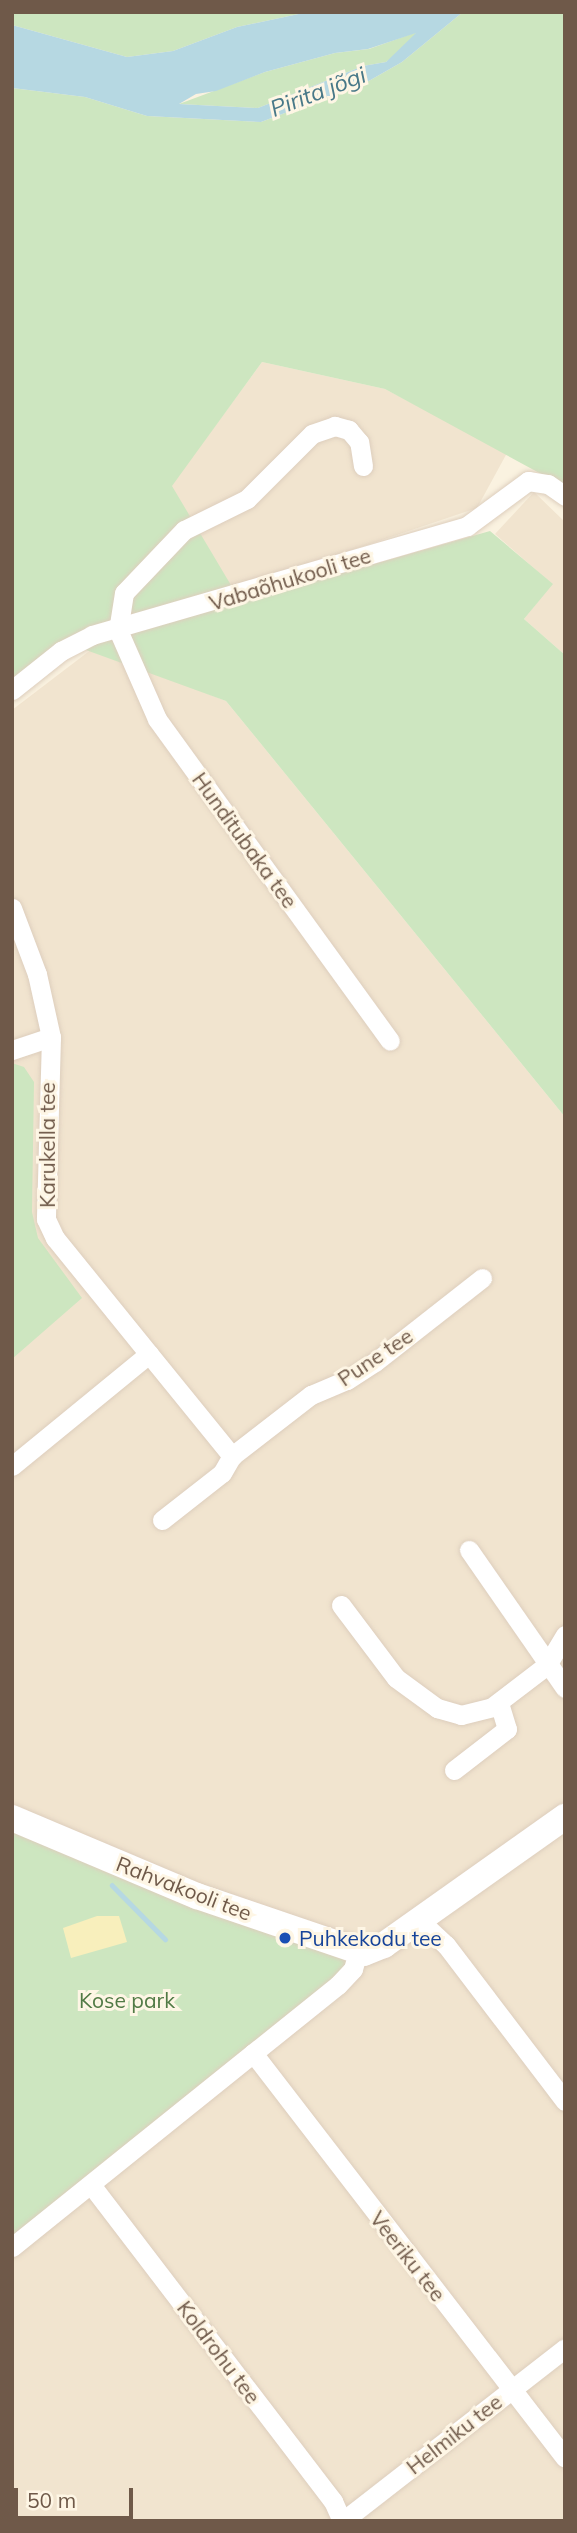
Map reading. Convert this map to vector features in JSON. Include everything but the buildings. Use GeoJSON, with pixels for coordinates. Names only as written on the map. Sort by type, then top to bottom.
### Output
{"type":"FeatureCollection","features":[{"type":"Feature","properties":{"kind":"street"},"geometry":{"type":"LineString","coordinates":[[118,629],[124,593],[184,530],[247,499],[312,435],[335,426],[349,430],[359,442],[363,466]]}},
{"type":"Feature","properties":{"kind":"street","name":"Vabaõhukooli tee"},"geometry":{"type":"LineString","coordinates":[[12,690],[76,642],[467,526],[528,481],[548,484],[565,496]]}},
{"type":"Feature","properties":{"kind":"street","name":"Hunditubaka tee"},"geometry":{"type":"LineString","coordinates":[[118,629],[157,719],[390,1041]]}},
{"type":"Feature","properties":{"kind":"street","name":"Karukella tee"},"geometry":{"type":"LineString","coordinates":[[12,908],[37,974],[51,1037],[47,1219],[55,1238],[149,1354]]}},
{"type":"Feature","properties":{"kind":"street"},"geometry":{"type":"LineString","coordinates":[[12,1050],[51,1037]]}},
{"type":"Feature","properties":{"kind":"street","name":"Pune tee"},"geometry":{"type":"LineString","coordinates":[[162,1520],[222,1473],[232,1456],[311,1395],[347,1380],[375,1362],[482,1278]]}},
{"type":"Feature","properties":{"kind":"street"},"geometry":{"type":"LineString","coordinates":[[12,1466],[149,1354],[232,1456]]}},
{"type":"Feature","properties":{"kind":"street"},"geometry":{"type":"LineString","coordinates":[[469,1550],[565,1688]]}},
{"type":"Feature","properties":{"kind":"street"},"geometry":{"type":"LineString","coordinates":[[341,1605],[397,1678],[437,1708],[461,1715],[499,1702],[547,1665],[565,1635]]}},
{"type":"Feature","properties":{"kind":"street"},"geometry":{"type":"LineString","coordinates":[[454,1770],[507,1729],[499,1702]]}},
{"type":"Feature","properties":{"kind":"street"},"geometry":{"type":"LineString","coordinates":[[12,2247],[92,2186],[345,1979],[354,1968],[358,1952],[378,1949],[565,1817]]}},
{"type":"Feature","properties":{"kind":"street","name":"Rahvakooli tee"},"geometry":{"type":"LineString","coordinates":[[12,1818],[197,1896],[358,1952]]}},
{"type":"Feature","properties":{"kind":"street"},"geometry":{"type":"LineString","coordinates":[[419,1920],[446,1945],[565,2101]]}},
{"type":"Feature","properties":{"kind":"street","name":"Veeriku tee"},"geometry":{"type":"LineString","coordinates":[[253,2053],[565,2458]]}},
{"type":"Feature","properties":{"kind":"street","name":"Koldrohu tee"},"geometry":{"type":"LineString","coordinates":[[92,2186],[325,2490],[343,2521]]}},
{"type":"Feature","properties":{"kind":"street","name":"Helmiku tee"},"geometry":{"type":"LineString","coordinates":[[343,2521],[565,2348]]}},
{"type":"Feature","properties":{"kind":"shaded area"},"geometry":{"type":"Polygon","coordinates":[[[262,362],[385,389],[507,453],[477,508],[233,590],[171,486],[262,362]]]}},
{"type":"Feature","properties":{"kind":"shaded area"},"geometry":{"type":"Polygon","coordinates":[[[534,492],[565,522],[565,655],[524,619],[552,584],[495,534],[534,492]]]}},
{"type":"Feature","properties":{"kind":"shaded area"},"geometry":{"type":"Polygon","coordinates":[[[92,649],[226,701],[565,1117],[565,2521],[12,2521],[12,710],[92,649]]]}},
{"type":"Feature","properties":{"kind":"green space"},"geometry":{"type":"Polygon","coordinates":[[[12,12],[308,12],[237,27],[173,51],[127,57],[12,25],[12,12]]]}},
{"type":"Feature","properties":{"kind":"green space"},"geometry":{"type":"Polygon","coordinates":[[[463,12],[565,12],[565,487],[385,389],[262,362],[172,486],[241,602],[490,531],[553,584],[524,619],[565,655],[565,1117],[226,701],[64,642],[12,681],[12,88],[85,97],[147,116],[261,122],[367,82],[402,62],[463,12]]]}},
{"type":"Feature","properties":{"kind":"green space"},"geometry":{"type":"Polygon","coordinates":[[[417,32],[406,47],[386,62],[363,66],[258,108],[179,104],[265,72],[335,53],[369,49],[417,32]]]}},
{"type":"Feature","properties":{"kind":"green space"},"geometry":{"type":"Polygon","coordinates":[[[12,1063],[24,1067],[34,1082],[32,1212],[38,1238],[82,1298],[12,1359],[12,1063]]]}},
{"type":"Feature","properties":{"kind":"green space","name":"Kose park"},"geometry":{"type":"Polygon","coordinates":[[[12,1827],[346,1958],[347,1967],[12,2242],[12,1827]]]}},
{"type":"Feature","properties":{"kind":"sand"},"geometry":{"type":"Polygon","coordinates":[[[97,1916],[119,1916],[127,1942],[71,1958],[63,1928],[97,1916]]]}},
{"type":"Feature","properties":{"kind":"water","name":"Pirita jõgi"},"geometry":{"type":"Polygon","coordinates":[[[308,12],[463,12],[402,62],[367,82],[261,122],[147,116],[85,97],[12,88],[12,25],[127,57],[173,51],[237,27],[308,12]],[[416,33],[368,49],[335,53],[265,72],[216,91],[196,94],[179,104],[258,108],[363,66],[386,62],[416,33]]]}},
{"type":"Feature","properties":{"kind":"waterway"},"geometry":{"type":"LineString","coordinates":[[112,1885],[165,1939]]}},
{"type":"Feature","properties":{"kind":"place","name":"Puhkekodu tee"},"geometry":{"type":"Point","coordinates":[285,1938]}}]}
